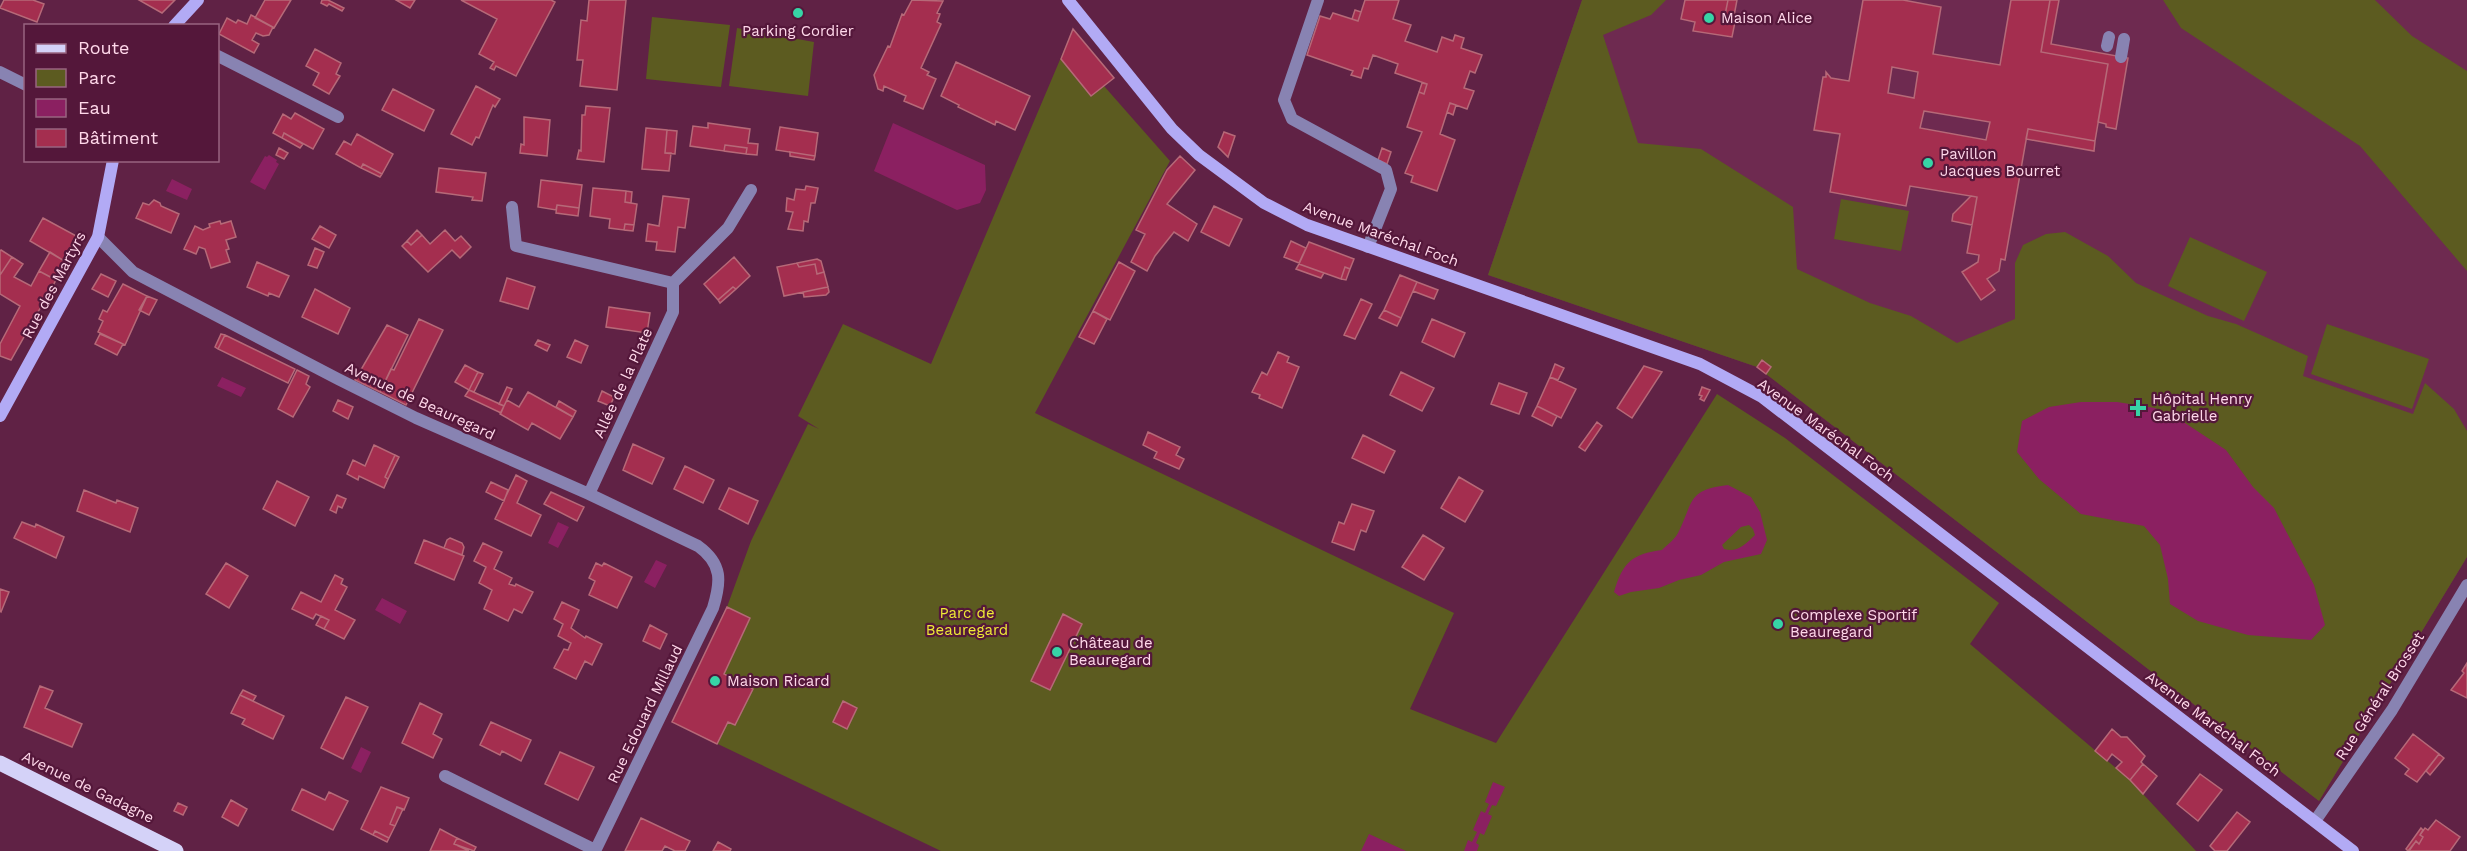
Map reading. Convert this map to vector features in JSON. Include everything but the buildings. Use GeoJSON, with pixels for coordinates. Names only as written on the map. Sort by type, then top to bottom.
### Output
{"type":"FeatureCollection","features":[{"type":"Feature","properties":{"kind":"main road","name":"Avenue Maréchal Foch"},"geometry":{"type":"LineString","coordinates":[[1068,0],[1172,129],[1199,155],[1264,203],[1307,225],[1700,364],[1762,397],[2353,851]]}},
{"type":"Feature","properties":{"kind":"main road"},"geometry":{"type":"LineString","coordinates":[[176,24],[192,2]]}},
{"type":"Feature","properties":{"kind":"main road","name":"Rue des Martyrs"},"geometry":{"type":"LineString","coordinates":[[0,416],[98,237],[113,162]]}},
{"type":"Feature","properties":{"kind":"main road","name":"Avenue de Gadagne"},"geometry":{"type":"LineString","coordinates":[[0,763],[159,847],[176,851]]}},
{"type":"Feature","properties":{"kind":"street"},"geometry":{"type":"LineString","coordinates":[[1318,0],[1284,100],[1292,120],[1386,170],[1391,189],[1368,247]]}},
{"type":"Feature","properties":{"kind":"street"},"geometry":{"type":"LineString","coordinates":[[2121,57],[2124,39]]}},
{"type":"Feature","properties":{"kind":"street"},"geometry":{"type":"LineString","coordinates":[[219,57],[338,117]]}},
{"type":"Feature","properties":{"kind":"street"},"geometry":{"type":"LineString","coordinates":[[0,72],[24,84]]}},
{"type":"Feature","properties":{"kind":"street"},"geometry":{"type":"LineString","coordinates":[[512,207],[516,246],[673,283],[728,228],[751,190]]}},
{"type":"Feature","properties":{"kind":"street","name":"Avenue de Beauregard"},"geometry":{"type":"LineString","coordinates":[[98,237],[133,272],[416,418],[589,494],[698,546],[711,555],[717,568],[719,589]]}},
{"type":"Feature","properties":{"kind":"street","name":"Allée de la Plate"},"geometry":{"type":"LineString","coordinates":[[589,494],[673,312],[673,283]]}},
{"type":"Feature","properties":{"kind":"street","name":"Rue Général Brosset"},"geometry":{"type":"LineString","coordinates":[[2314,821],[2392,710],[2467,585]]}},
{"type":"Feature","properties":{"kind":"street","name":"Rue Edouard Millaud"},"geometry":{"type":"LineString","coordinates":[[445,776],[595,851],[713,608],[719,589]]}},
{"type":"Feature","properties":{"kind":"shaded area","name":"Hôpital Henry Gabrielle"},"geometry":{"type":"Polygon","coordinates":[[[1582,0],[2467,0],[2467,557],[2319,801],[1757,367],[1488,275],[1582,0]]]}},
{"type":"Feature","properties":{"kind":"green space"},"geometry":{"type":"Polygon","coordinates":[[[1582,0],[1666,0],[1651,15],[1603,35],[1638,143],[1701,149],[1793,207],[1797,269],[1870,303],[1911,316],[1957,343],[2015,319],[2015,263],[2023,245],[2046,234],[2065,232],[2108,256],[2136,283],[2208,316],[2236,324],[2308,356],[2303,376],[2413,414],[2425,383],[2454,409],[2467,431],[2467,557],[2319,801],[1766,374],[1771,367],[1763,360],[1757,367],[1488,275],[1582,0]]]}},
{"type":"Feature","properties":{"kind":"green space"},"geometry":{"type":"Polygon","coordinates":[[[2163,0],[2375,0],[2412,36],[2467,71],[2467,271],[2360,146],[2181,28],[2163,0]]]}},
{"type":"Feature","properties":{"kind":"green space"},"geometry":{"type":"Polygon","coordinates":[[[652,17],[730,25],[721,87],[646,79],[652,17]]]}},
{"type":"Feature","properties":{"kind":"green space"},"geometry":{"type":"Polygon","coordinates":[[[737,28],[814,42],[808,96],[729,86],[737,28]]]}},
{"type":"Feature","properties":{"kind":"green space","name":"Parc de Beauregard"},"geometry":{"type":"Polygon","coordinates":[[[1073,29],[1114,78],[1104,86],[1170,161],[1035,413],[1454,613],[1410,709],[1496,743],[1717,394],[1785,438],[1999,603],[1970,644],[2130,780],[2196,851],[941,851],[672,722],[727,607],[751,541],[808,424],[819,429],[798,416],[843,324],[931,364],[1073,29]]]}},
{"type":"Feature","properties":{"kind":"green space"},"geometry":{"type":"Polygon","coordinates":[[[1841,199],[1909,211],[1901,251],[1834,239],[1841,199]]]}},
{"type":"Feature","properties":{"kind":"green space"},"geometry":{"type":"Polygon","coordinates":[[[2190,237],[2267,272],[2244,321],[2168,286],[2190,237]]]}},
{"type":"Feature","properties":{"kind":"green space"},"geometry":{"type":"Polygon","coordinates":[[[2327,324],[2429,359],[2412,409],[2311,374],[2327,324]]]}},
{"type":"Feature","properties":{"kind":"water"},"geometry":{"type":"Polygon","coordinates":[[[893,123],[985,165],[986,190],[980,203],[957,210],[874,171],[893,123]]]}},
{"type":"Feature","properties":{"kind":"water"},"geometry":{"type":"Polygon","coordinates":[[[269,155],[279,164],[265,190],[250,182],[265,156],[269,155]]]}},
{"type":"Feature","properties":{"kind":"water"},"geometry":{"type":"Polygon","coordinates":[[[172,179],[192,189],[187,200],[166,191],[172,179]]]}},
{"type":"Feature","properties":{"kind":"water"},"geometry":{"type":"Polygon","coordinates":[[[222,377],[246,388],[241,397],[217,386],[222,377]]]}},
{"type":"Feature","properties":{"kind":"water"},"geometry":{"type":"Polygon","coordinates":[[[2081,402],[2117,402],[2155,408],[2182,421],[2226,450],[2253,487],[2274,508],[2314,585],[2325,625],[2311,640],[2248,635],[2198,621],[2170,604],[2168,579],[2160,545],[2144,526],[2081,514],[2039,479],[2017,452],[2022,421],[2049,407],[2081,402]]]}},
{"type":"Feature","properties":{"kind":"water"},"geometry":{"type":"Polygon","coordinates":[[[1728,485],[1751,497],[1760,512],[1767,540],[1761,554],[1724,562],[1701,575],[1659,588],[1619,596],[1614,592],[1621,573],[1630,561],[1643,554],[1662,550],[1677,535],[1690,505],[1698,494],[1715,487],[1728,485]],[[1749,525],[1741,527],[1722,545],[1724,549],[1733,550],[1745,544],[1755,535],[1749,525]]]}},
{"type":"Feature","properties":{"kind":"water"},"geometry":{"type":"Polygon","coordinates":[[[558,522],[569,527],[558,548],[548,543],[558,522]]]}},
{"type":"Feature","properties":{"kind":"water"},"geometry":{"type":"Polygon","coordinates":[[[656,560],[667,565],[655,588],[644,582],[656,560]]]}},
{"type":"Feature","properties":{"kind":"water"},"geometry":{"type":"Polygon","coordinates":[[[382,598],[407,611],[400,624],[375,610],[382,598]]]}},
{"type":"Feature","properties":{"kind":"water"},"geometry":{"type":"Polygon","coordinates":[[[361,747],[371,752],[361,773],[351,768],[361,747]]]}},
{"type":"Feature","properties":{"kind":"water"},"geometry":{"type":"Polygon","coordinates":[[[1493,782],[1505,787],[1496,806],[1492,805],[1488,814],[1492,816],[1484,835],[1480,833],[1476,843],[1479,845],[1477,851],[1464,851],[1468,840],[1472,842],[1477,832],[1473,830],[1481,811],[1485,813],[1489,804],[1485,802],[1493,782]]]}},
{"type":"Feature","properties":{"kind":"water"},"geometry":{"type":"Polygon","coordinates":[[[1369,834],[1406,851],[1361,851],[1369,834]]]}},
{"type":"Feature","properties":{"kind":"place","name":"Parking Cordier"},"geometry":{"type":"Point","coordinates":[798,13]}},
{"type":"Feature","properties":{"kind":"place","name":"Maison Alice"},"geometry":{"type":"Point","coordinates":[1709,18]}},
{"type":"Feature","properties":{"kind":"place","name":"Pavillon Jacques Bourret"},"geometry":{"type":"Point","coordinates":[1928,163]}},
{"type":"Feature","properties":{"kind":"place","name":"Hôpital Henry Gabrielle"},"geometry":{"type":"Point","coordinates":[2138,408]}},
{"type":"Feature","properties":{"kind":"place","name":"Complexe Sportif Beauregard"},"geometry":{"type":"Point","coordinates":[1778,624]}},
{"type":"Feature","properties":{"kind":"place","name":"Château de Beauregard"},"geometry":{"type":"Point","coordinates":[1057,652]}},
{"type":"Feature","properties":{"kind":"place","name":"Maison Ricard"},"geometry":{"type":"Point","coordinates":[715,681]}}]}
